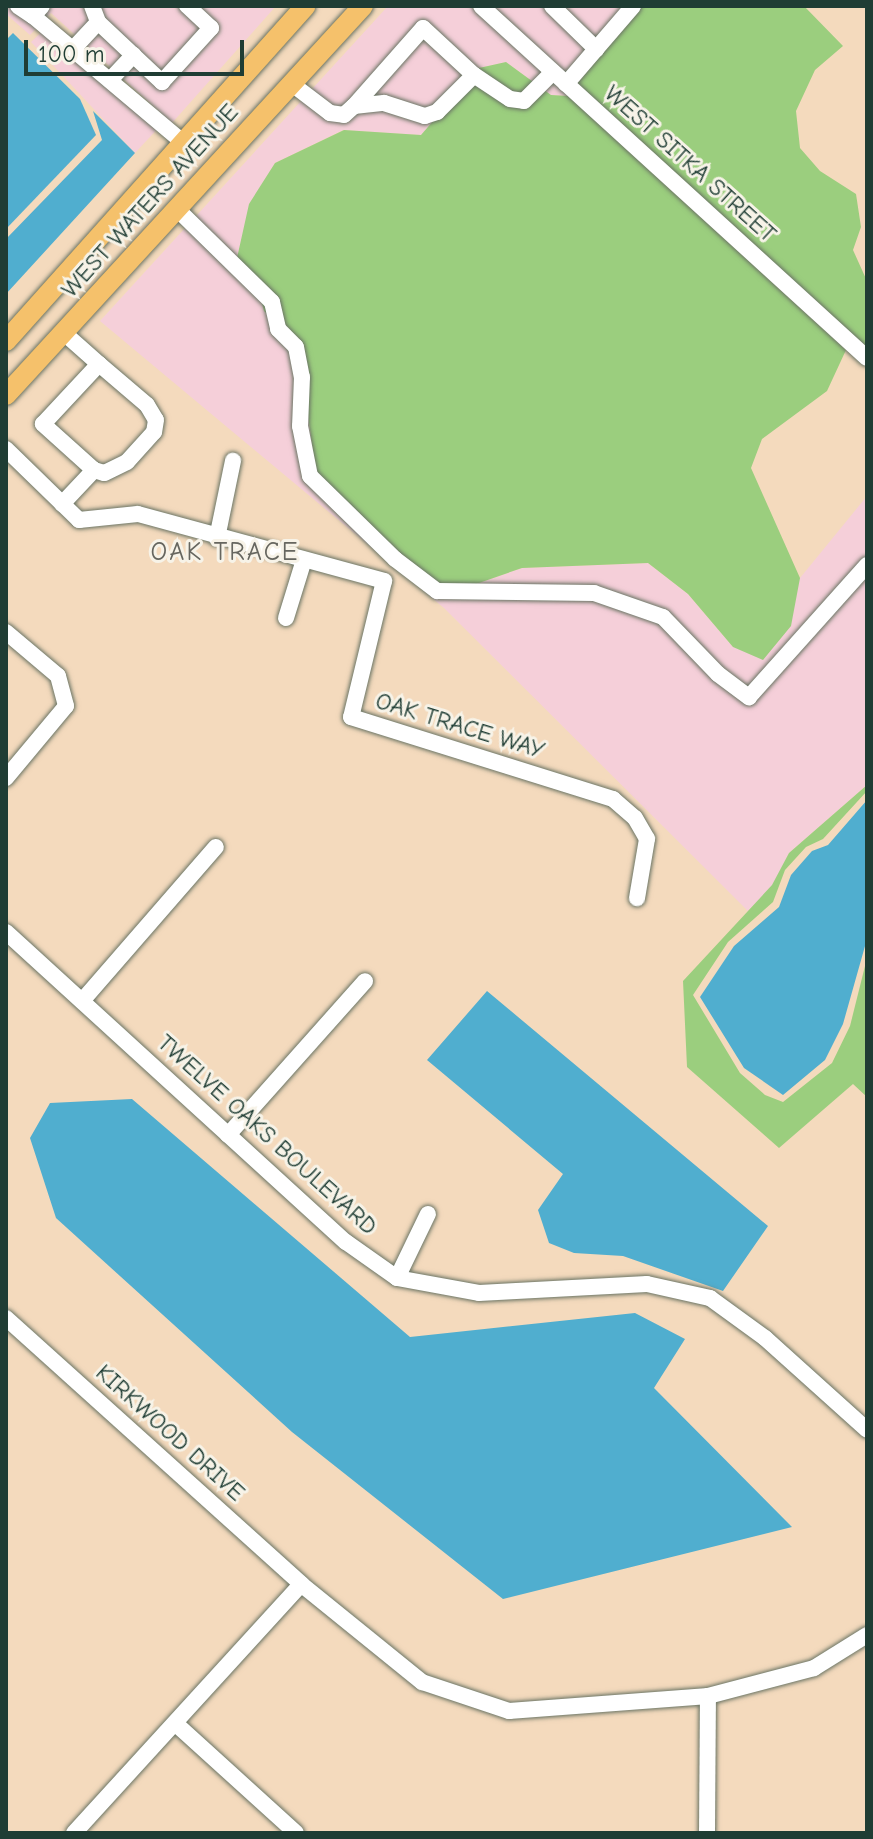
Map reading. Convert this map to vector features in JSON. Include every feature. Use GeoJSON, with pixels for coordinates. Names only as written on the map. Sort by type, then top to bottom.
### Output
{"type":"FeatureCollection","features":[{"type":"Feature","properties":{"kind":"main road","name":"WEST WATERS AVENUE"},"geometry":{"type":"LineString","coordinates":[[6,341],[305,6]]}},
{"type":"Feature","properties":{"kind":"main road","name":"WEST WATERS AVENUE"},"geometry":{"type":"LineString","coordinates":[[6,395],[363,6]]}},
{"type":"Feature","properties":{"kind":"street"},"geometry":{"type":"LineString","coordinates":[[18,6],[37,11],[74,48],[184,143]]}},
{"type":"Feature","properties":{"kind":"street"},"geometry":{"type":"LineString","coordinates":[[74,48],[95,14],[162,82],[211,28],[187,6]]}},
{"type":"Feature","properties":{"kind":"street","name":"WEST SITKA STREET"},"geometry":{"type":"LineString","coordinates":[[481,6],[865,353]]}},
{"type":"Feature","properties":{"kind":"street"},"geometry":{"type":"LineString","coordinates":[[552,6],[596,49]]}},
{"type":"Feature","properties":{"kind":"street"},"geometry":{"type":"LineString","coordinates":[[566,84],[633,6]]}},
{"type":"Feature","properties":{"kind":"street"},"geometry":{"type":"LineString","coordinates":[[292,84],[330,113],[344,115],[423,28],[474,75],[510,99],[524,101],[553,72]]}},
{"type":"Feature","properties":{"kind":"street"},"geometry":{"type":"LineString","coordinates":[[111,79],[133,55]]}},
{"type":"Feature","properties":{"kind":"street"},"geometry":{"type":"LineString","coordinates":[[354,106],[384,103],[425,116],[437,112],[474,75]]}},
{"type":"Feature","properties":{"kind":"street"},"geometry":{"type":"LineString","coordinates":[[177,209],[272,302],[278,329],[296,347],[302,377],[300,426],[310,476],[395,559],[437,591],[594,593],[663,617],[718,674],[749,697],[867,565]]}},
{"type":"Feature","properties":{"kind":"street"},"geometry":{"type":"LineString","coordinates":[[64,333],[147,405],[157,427],[119,469],[94,470],[43,424],[99,364]]}},
{"type":"Feature","properties":{"kind":"street","name":"OAK TRACE WAY"},"geometry":{"type":"LineString","coordinates":[[6,449],[62,504],[88,522],[138,514],[384,581],[351,717],[613,799],[635,818],[647,839],[637,898]]}},
{"type":"Feature","properties":{"kind":"street"},"geometry":{"type":"LineString","coordinates":[[217,538],[233,461]]}},
{"type":"Feature","properties":{"kind":"street"},"geometry":{"type":"LineString","coordinates":[[62,504],[94,470]]}},
{"type":"Feature","properties":{"kind":"street"},"geometry":{"type":"LineString","coordinates":[[286,618],[304,560]]}},
{"type":"Feature","properties":{"kind":"street"},"geometry":{"type":"LineString","coordinates":[[6,632],[58,676],[66,706],[6,778]]}},
{"type":"Feature","properties":{"kind":"street"},"geometry":{"type":"LineString","coordinates":[[82,1001],[216,847]]}},
{"type":"Feature","properties":{"kind":"street","name":"TWELVE OAKS BOULEVARD"},"geometry":{"type":"LineString","coordinates":[[6,932],[346,1242],[397,1278],[479,1293],[647,1284],[710,1298],[765,1338],[867,1430]]}},
{"type":"Feature","properties":{"kind":"street"},"geometry":{"type":"LineString","coordinates":[[228,1135],[365,981]]}},
{"type":"Feature","properties":{"kind":"street"},"geometry":{"type":"LineString","coordinates":[[397,1278],[428,1214]]}},
{"type":"Feature","properties":{"kind":"street","name":"KIRKWOOD DRIVE"},"geometry":{"type":"LineString","coordinates":[[6,1318],[301,1584]]}},
{"type":"Feature","properties":{"kind":"street"},"geometry":{"type":"LineString","coordinates":[[74,1833],[301,1584],[422,1682],[509,1711],[708,1696],[814,1668],[867,1635]]}},
{"type":"Feature","properties":{"kind":"street"},"geometry":{"type":"LineString","coordinates":[[707,1833],[708,1696]]}},
{"type":"Feature","properties":{"kind":"street"},"geometry":{"type":"LineString","coordinates":[[176,1724],[296,1833]]}},
{"type":"Feature","properties":{"kind":"shaded area"},"geometry":{"type":"Polygon","coordinates":[[[6,6],[276,6],[172,123],[51,13],[30,35],[6,14],[6,6]]]}},
{"type":"Feature","properties":{"kind":"shaded area"},"geometry":{"type":"Polygon","coordinates":[[[388,6],[470,6],[568,96],[551,95],[506,62],[479,68],[421,135],[343,130],[275,163],[249,205],[298,342],[318,488],[450,593],[522,568],[648,563],[688,594],[733,647],[800,578],[867,496],[867,785],[789,853],[773,885],[748,911],[444,608],[100,321],[388,6]]]}},
{"type":"Feature","properties":{"kind":"shaded area"},"geometry":{"type":"Polygon","coordinates":[[[492,6],[640,6],[577,84],[492,6]]]}},
{"type":"Feature","properties":{"kind":"shaded area"},"geometry":{"type":"Polygon","coordinates":[[[51,23],[163,123],[135,153],[31,42],[51,23]]]}},
{"type":"Feature","properties":{"kind":"green space"},"geometry":{"type":"Polygon","coordinates":[[[640,6],[804,6],[843,46],[815,70],[796,111],[800,148],[820,171],[856,194],[861,227],[853,250],[867,281],[867,349],[577,84],[640,6]]]}},
{"type":"Feature","properties":{"kind":"green space"},"geometry":{"type":"Polygon","coordinates":[[[506,62],[551,95],[568,96],[846,350],[827,391],[762,439],[751,468],[800,578],[791,626],[763,660],[733,647],[688,594],[648,563],[522,568],[450,593],[318,488],[298,342],[264,311],[256,280],[237,258],[249,204],[275,163],[344,130],[421,135],[479,68],[506,62]]]}},
{"type":"Feature","properties":{"kind":"green space"},"geometry":{"type":"Polygon","coordinates":[[[867,785],[867,791],[823,839],[806,847],[785,870],[773,902],[728,942],[693,995],[740,1073],[765,1095],[783,1102],[832,1063],[850,1026],[867,958],[867,1097],[853,1084],[779,1148],[687,1067],[683,981],[772,885],[789,853],[867,785]]]}},
{"type":"Feature","properties":{"kind":"water"},"geometry":{"type":"Polygon","coordinates":[[[13,33],[80,99],[96,135],[6,229],[6,40],[13,33]]]}},
{"type":"Feature","properties":{"kind":"water"},"geometry":{"type":"Polygon","coordinates":[[[93,111],[135,153],[6,294],[6,239],[102,140],[93,111]]]}},
{"type":"Feature","properties":{"kind":"water"},"geometry":{"type":"Polygon","coordinates":[[[867,800],[867,939],[843,1024],[825,1060],[783,1095],[744,1068],[700,997],[734,946],[779,907],[791,875],[812,851],[828,845],[867,800]]]}},
{"type":"Feature","properties":{"kind":"water"},"geometry":{"type":"Polygon","coordinates":[[[487,991],[768,1226],[723,1291],[623,1256],[574,1253],[549,1243],[538,1210],[563,1174],[427,1060],[487,991]]]}},
{"type":"Feature","properties":{"kind":"water"},"geometry":{"type":"Polygon","coordinates":[[[132,1099],[410,1337],[635,1313],[685,1339],[654,1388],[792,1527],[503,1599],[292,1432],[56,1218],[30,1138],[50,1103],[132,1099]]]}},
{"type":"Feature","properties":{"kind":"district","name":"OAK TRACE"},"geometry":{"type":"Point","coordinates":[225,553]}}]}
